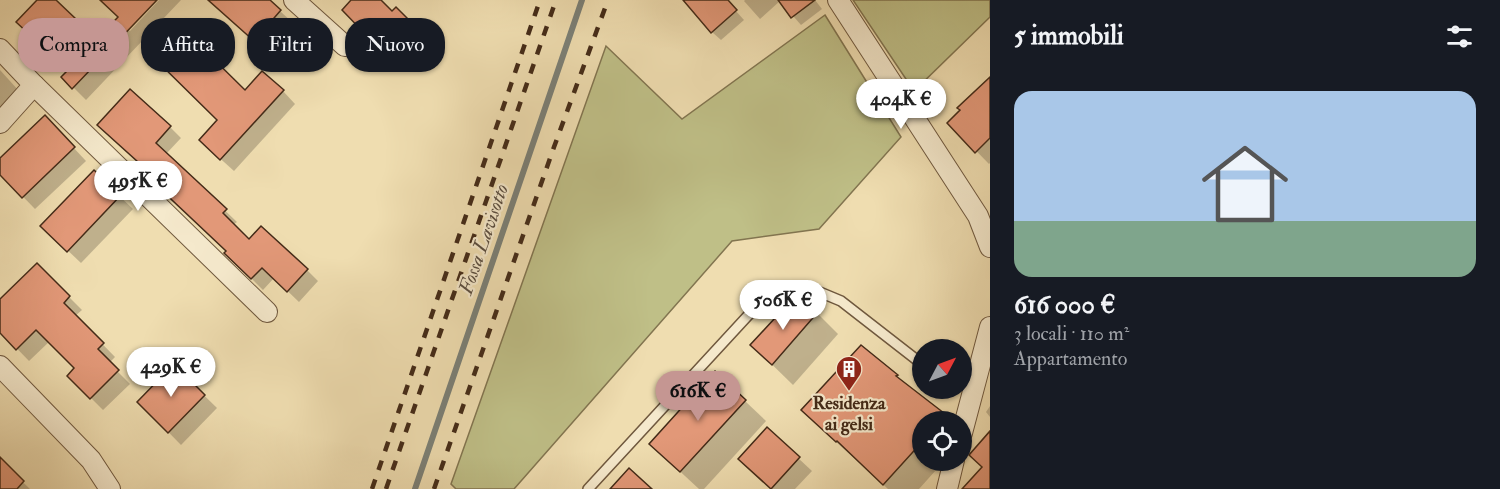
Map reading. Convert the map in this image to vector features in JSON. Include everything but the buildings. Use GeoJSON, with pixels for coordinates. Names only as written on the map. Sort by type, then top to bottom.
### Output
{"type":"FeatureCollection","features":[{"type":"Feature","properties":{"kind":"street"},"geometry":{"type":"LineString","coordinates":[[294,0],[345,46]]}},
{"type":"Feature","properties":{"kind":"street"},"geometry":{"type":"LineString","coordinates":[[838,0],[978,216],[990,247]]}},
{"type":"Feature","properties":{"kind":"street"},"geometry":{"type":"LineString","coordinates":[[0,49],[267,312]]}},
{"type":"Feature","properties":{"kind":"street"},"geometry":{"type":"LineString","coordinates":[[0,123],[34,85]]}},
{"type":"Feature","properties":{"kind":"street"},"geometry":{"type":"LineString","coordinates":[[972,375],[990,327]]}},
{"type":"Feature","properties":{"kind":"street"},"geometry":{"type":"LineString","coordinates":[[0,366],[91,460],[110,489]]}},
{"type":"Feature","properties":{"kind":"street"},"geometry":{"type":"LineString","coordinates":[[947,489],[951,471]]}},
{"type":"Feature","properties":{"kind":"lane"},"geometry":{"type":"LineString","coordinates":[[588,489],[765,297],[784,288],[805,286],[841,301],[912,356]]}},
{"type":"Feature","properties":{"kind":"green space"},"geometry":{"type":"Polygon","coordinates":[[[853,0],[990,0],[990,17],[914,91],[853,0]]]}},
{"type":"Feature","properties":{"kind":"green space"},"geometry":{"type":"Polygon","coordinates":[[[825,15],[901,137],[819,229],[732,241],[514,489],[456,489],[451,484],[606,46],[682,119],[825,15]]]}},
{"type":"Feature","properties":{"kind":"waterway","name":"Fossa Lavisotto"},"geometry":{"type":"LineString","coordinates":[[415,489],[582,0]]}},
{"type":"Feature","properties":{"kind":"railway"},"geometry":{"type":"LineString","coordinates":[[372,489],[540,0]]}},
{"type":"Feature","properties":{"kind":"railway"},"geometry":{"type":"LineString","coordinates":[[386,489],[556,0]]}},
{"type":"Feature","properties":{"kind":"railway"},"geometry":{"type":"LineString","coordinates":[[434,489],[608,0]]}},
{"type":"Feature","properties":{"kind":"place","name":"Residenza ai gelsi"},"geometry":{"type":"Point","coordinates":[849,392]}}]}
